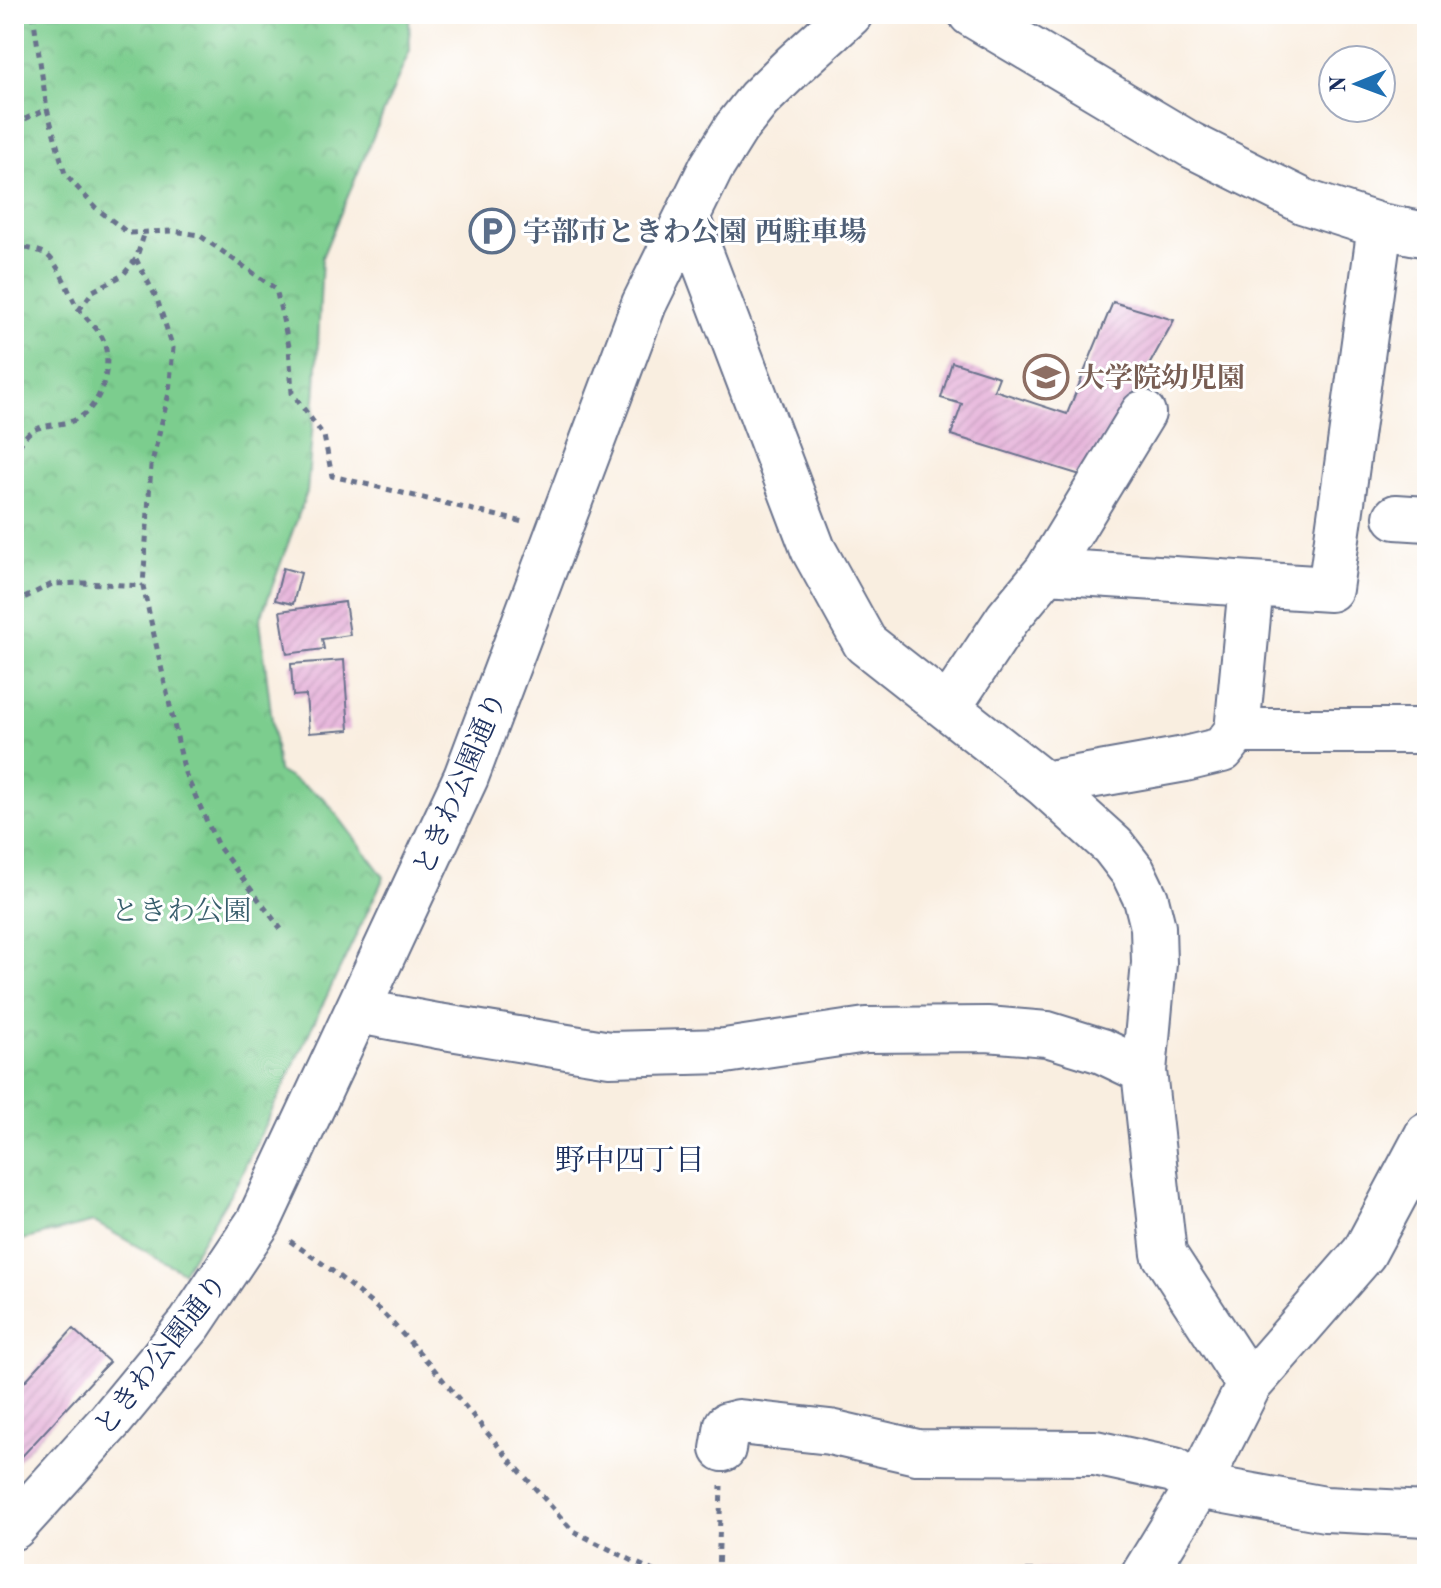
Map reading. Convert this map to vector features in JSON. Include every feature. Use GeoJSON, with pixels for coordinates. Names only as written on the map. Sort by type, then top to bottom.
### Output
{"type":"FeatureCollection","features":[{"type":"Feature","properties":{"kind":"street","name":"ときわ公園通り"},"geometry":{"type":"LineString","coordinates":[[14,1527],[110,1421],[190,1324],[259,1221],[466,777],[644,304],[711,168],[736,128],[759,99],[850,14]]}},
{"type":"Feature","properties":{"kind":"street"},"geometry":{"type":"LineString","coordinates":[[971,14],[1191,145],[1305,202],[1380,226],[1427,235]]}},
{"type":"Feature","properties":{"kind":"street"},"geometry":{"type":"LineString","coordinates":[[687,217],[813,549],[865,643],[1044,784],[1113,846],[1133,872],[1146,899],[1153,927],[1154,963],[1144,1071],[1164,1254],[1249,1385]]}},
{"type":"Feature","properties":{"kind":"street"},"geometry":{"type":"LineString","coordinates":[[1047,571],[1330,589],[1380,226]]}},
{"type":"Feature","properties":{"kind":"street"},"geometry":{"type":"LineString","coordinates":[[948,708],[1008,618],[1047,571],[1143,413]]}},
{"type":"Feature","properties":{"kind":"street"},"geometry":{"type":"LineString","coordinates":[[1044,784],[1222,750],[1237,731],[1251,585]]}},
{"type":"Feature","properties":{"kind":"street"},"geometry":{"type":"LineString","coordinates":[[1237,731],[1427,731]]}},
{"type":"Feature","properties":{"kind":"street"},"geometry":{"type":"LineString","coordinates":[[358,1011],[610,1054],[725,1051],[866,1030],[987,1029],[1047,1034],[1102,1051],[1144,1071]]}},
{"type":"Feature","properties":{"kind":"street"},"geometry":{"type":"LineString","coordinates":[[1144,1574],[1198,1486],[1249,1385],[1364,1253],[1427,1135]]}},
{"type":"Feature","properties":{"kind":"street"},"geometry":{"type":"LineString","coordinates":[[723,1449],[727,1425],[739,1422],[830,1432],[917,1452],[1095,1453],[1174,1470],[1198,1486],[1325,1509],[1427,1514]]}},
{"type":"Feature","properties":{"kind":"path"},"geometry":{"type":"LineString","coordinates":[[33,14],[47,109],[65,174],[96,208],[128,233],[173,231],[199,235],[276,289],[289,346],[292,393],[324,436],[332,476],[536,525]]}},
{"type":"Feature","properties":{"kind":"path"},"geometry":{"type":"LineString","coordinates":[[14,124],[47,109]]}},
{"type":"Feature","properties":{"kind":"path"},"geometry":{"type":"LineString","coordinates":[[79,310],[93,291],[123,275],[136,259],[146,232]]}},
{"type":"Feature","properties":{"kind":"path"},"geometry":{"type":"LineString","coordinates":[[14,246],[47,254],[57,266],[79,310],[95,326],[105,343],[105,379],[98,398],[71,422],[30,431],[14,454]]}},
{"type":"Feature","properties":{"kind":"path"},"geometry":{"type":"LineString","coordinates":[[136,259],[157,299],[173,348],[169,393],[151,466],[143,586],[185,773],[218,846],[281,929]]}},
{"type":"Feature","properties":{"kind":"path"},"geometry":{"type":"LineString","coordinates":[[14,603],[52,584],[143,586]]}},
{"type":"Feature","properties":{"kind":"path"},"geometry":{"type":"LineString","coordinates":[[14,660],[14,690]]}},
{"type":"Feature","properties":{"kind":"path"},"geometry":{"type":"LineString","coordinates":[[259,1221],[330,1269],[384,1314],[573,1531],[659,1574]]}},
{"type":"Feature","properties":{"kind":"path"},"geometry":{"type":"LineString","coordinates":[[718,1574],[723,1449]]}},
{"type":"Feature","properties":{"kind":"green space","name":"ときわ公園"},"geometry":{"type":"Polygon","coordinates":[[[14,14],[409,14],[410,50],[322,257],[307,492],[260,620],[278,771],[324,798],[384,877],[238,1181],[183,1272],[94,1222],[14,1242],[14,14]]]}},
{"type":"Feature","properties":{"kind":"building"},"geometry":{"type":"Polygon","coordinates":[[[1113,302],[1174,320],[1087,477],[951,435],[962,404],[941,398],[952,362],[999,377],[994,390],[1067,414],[1113,302]]]}},
{"type":"Feature","properties":{"kind":"building"},"geometry":{"type":"Polygon","coordinates":[[[283,568],[301,573],[293,604],[275,600],[283,568]]]}},
{"type":"Feature","properties":{"kind":"building"},"geometry":{"type":"Polygon","coordinates":[[[345,602],[350,635],[322,639],[324,649],[287,654],[280,611],[345,602]]]}},
{"type":"Feature","properties":{"kind":"building"},"geometry":{"type":"Polygon","coordinates":[[[344,660],[349,730],[309,733],[306,695],[293,696],[291,664],[344,660]]]}},
{"type":"Feature","properties":{"kind":"building"},"geometry":{"type":"Polygon","coordinates":[[[73,1329],[109,1362],[14,1465],[14,1393],[73,1329]]]}},
{"type":"Feature","properties":{"kind":"building"},"geometry":{"type":"Polygon","coordinates":[[[1027,1569],[1078,1570],[1078,1574],[1027,1574],[1027,1569]]]}},
{"type":"Feature","properties":{"kind":"waterway"},"geometry":{"type":"LineString","coordinates":[[1186,1546],[1179,1565],[1187,1574]]}},
{"type":"Feature","properties":{"kind":"place","name":"宇部市ときわ公園 西駐車場"},"geometry":{"type":"Point","coordinates":[492,231]}},
{"type":"Feature","properties":{"kind":"place","name":"大学院幼児園"},"geometry":{"type":"Point","coordinates":[1046,377]}},
{"type":"Feature","properties":{"kind":"district","name":"野中四丁目"},"geometry":{"type":"Point","coordinates":[630,1160]}}]}
